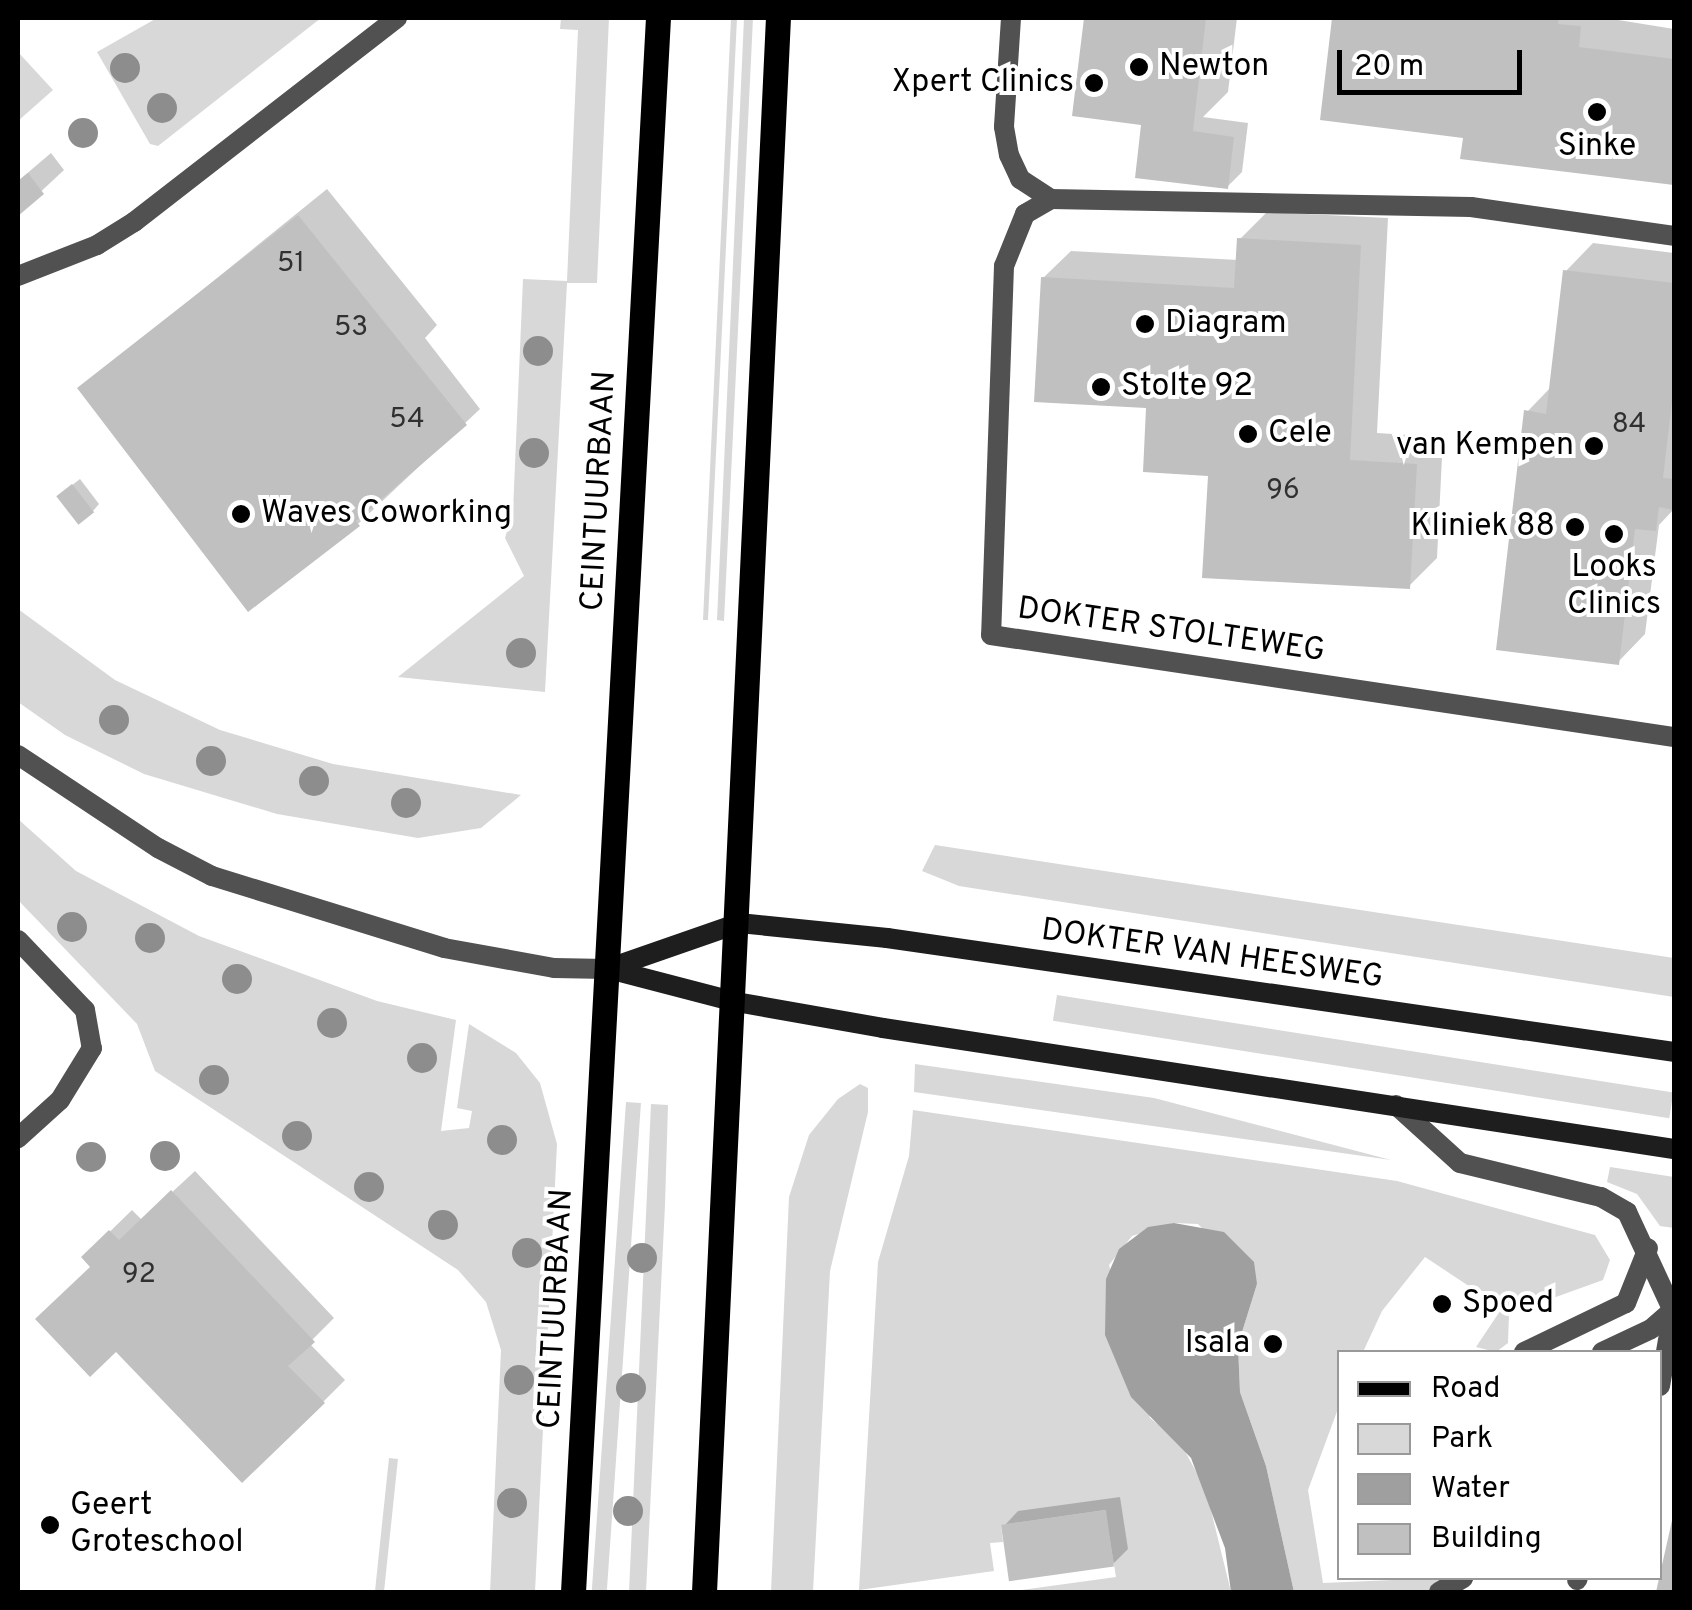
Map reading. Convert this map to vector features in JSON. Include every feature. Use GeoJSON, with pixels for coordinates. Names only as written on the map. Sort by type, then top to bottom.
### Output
{"type":"FeatureCollection","features":[{"type":"Feature","properties":{"kind":"main road","name":"CEINTUURBAAN"},"geometry":{"type":"LineString","coordinates":[[573,1592],[658,18]]}},
{"type":"Feature","properties":{"kind":"main road"},"geometry":{"type":"LineString","coordinates":[[704,1592],[723,1119],[740,923],[778,18]]}},
{"type":"Feature","properties":{"kind":"street"},"geometry":{"type":"LineString","coordinates":[[18,276],[97,245],[134,222],[397,18]]}},
{"type":"Feature","properties":{"kind":"street"},"geometry":{"type":"LineString","coordinates":[[1010,18],[1004,127],[1009,155],[1020,179],[1051,199],[1471,206],[1674,236]]}},
{"type":"Feature","properties":{"kind":"street","name":"DOKTER STOLTEWEG"},"geometry":{"type":"LineString","coordinates":[[1051,199],[1025,214],[1004,266],[991,636],[1674,736]]}},
{"type":"Feature","properties":{"kind":"street"},"geometry":{"type":"LineString","coordinates":[[18,754],[158,848],[212,876],[444,948],[554,968],[607,968],[736,1002],[1674,1149]]}},
{"type":"Feature","properties":{"kind":"street"},"geometry":{"type":"LineString","coordinates":[[607,968],[740,923]]}},
{"type":"Feature","properties":{"kind":"street","name":"DOKTER VAN HEESWEG"},"geometry":{"type":"LineString","coordinates":[[740,923],[887,938],[1674,1052]]}},
{"type":"Feature","properties":{"kind":"street"},"geometry":{"type":"LineString","coordinates":[[18,940],[85,1010],[92,1048],[60,1100],[18,1138]]}},
{"type":"Feature","properties":{"kind":"street"},"geometry":{"type":"LineString","coordinates":[[1396,1105],[1460,1163],[1616,1203],[1648,1248],[1674,1310],[1662,1376]]}},
{"type":"Feature","properties":{"kind":"street"},"geometry":{"type":"LineString","coordinates":[[1528,1350],[1626,1303],[1648,1248]]}},
{"type":"Feature","properties":{"kind":"street"},"geometry":{"type":"LineString","coordinates":[[1605,1350],[1674,1310]]}},
{"type":"Feature","properties":{"kind":"green space"},"geometry":{"type":"Polygon","coordinates":[[[157,18],[321,18],[158,146],[150,144],[97,52],[157,18]]]}},
{"type":"Feature","properties":{"kind":"green space"},"geometry":{"type":"Polygon","coordinates":[[[561,18],[609,18],[597,283],[567,283],[545,692],[398,677],[524,576],[505,538],[513,511],[523,279],[567,281],[578,30],[560,29],[561,18]]]}},
{"type":"Feature","properties":{"kind":"green space"},"geometry":{"type":"Polygon","coordinates":[[[731,18],[737,18],[708,620],[703,620],[731,18]]]}},
{"type":"Feature","properties":{"kind":"green space"},"geometry":{"type":"Polygon","coordinates":[[[744,18],[753,18],[724,621],[717,620],[744,18]]]}},
{"type":"Feature","properties":{"kind":"green space"},"geometry":{"type":"Polygon","coordinates":[[[18,52],[53,90],[18,121],[18,52]]]}},
{"type":"Feature","properties":{"kind":"green space"},"geometry":{"type":"Polygon","coordinates":[[[18,609],[115,680],[220,730],[333,764],[521,795],[481,828],[418,838],[277,814],[144,774],[65,735],[18,702],[18,609]]]}},
{"type":"Feature","properties":{"kind":"green space"},"geometry":{"type":"Polygon","coordinates":[[[18,819],[76,871],[199,936],[377,1001],[456,1020],[441,1131],[469,1128],[472,1111],[457,1108],[469,1024],[516,1053],[540,1083],[557,1144],[535,1592],[490,1592],[501,1350],[486,1302],[458,1270],[155,1071],[137,1024],[18,900],[18,819]]]}},
{"type":"Feature","properties":{"kind":"green space"},"geometry":{"type":"Polygon","coordinates":[[[935,845],[1674,958],[1674,997],[959,886],[922,871],[935,845]]]}},
{"type":"Feature","properties":{"kind":"green space"},"geometry":{"type":"Polygon","coordinates":[[[1057,995],[1673,1093],[1669,1118],[1053,1021],[1057,995]]]}},
{"type":"Feature","properties":{"kind":"green space"},"geometry":{"type":"Polygon","coordinates":[[[915,1064],[1154,1098],[1391,1160],[914,1092],[915,1064]]]}},
{"type":"Feature","properties":{"kind":"green space"},"geometry":{"type":"Polygon","coordinates":[[[860,1084],[868,1088],[868,1112],[830,1271],[813,1592],[771,1592],[789,1197],[809,1135],[838,1099],[860,1084]]]}},
{"type":"Feature","properties":{"kind":"green space"},"geometry":{"type":"Polygon","coordinates":[[[626,1102],[641,1103],[607,1592],[592,1592],[626,1102]]]}},
{"type":"Feature","properties":{"kind":"green space"},"geometry":{"type":"Polygon","coordinates":[[[651,1104],[668,1105],[665,1205],[646,1592],[629,1592],[651,1104]]]}},
{"type":"Feature","properties":{"kind":"green space","name":"Isala"},"geometry":{"type":"Polygon","coordinates":[[[913,1110],[1397,1181],[1595,1235],[1610,1260],[1603,1280],[1509,1314],[1508,1343],[1499,1350],[1488,1350],[1476,1347],[1502,1308],[1425,1257],[1382,1311],[1364,1350],[1337,1350],[1337,1411],[1308,1490],[1323,1583],[1441,1580],[1450,1592],[1294,1592],[1266,1466],[1240,1392],[1238,1345],[1257,1284],[1198,1224],[1174,1223],[1132,1236],[1109,1265],[1150,1418],[1180,1442],[1206,1490],[1231,1592],[1006,1592],[1116,1577],[1105,1510],[1001,1525],[1003,1542],[990,1543],[994,1571],[859,1590],[878,1262],[909,1156],[913,1110]]]}},
{"type":"Feature","properties":{"kind":"green space"},"geometry":{"type":"Polygon","coordinates":[[[1610,1167],[1674,1177],[1674,1228],[1660,1226],[1637,1194],[1607,1182],[1610,1167]]]}},
{"type":"Feature","properties":{"kind":"green space"},"geometry":{"type":"Polygon","coordinates":[[[389,1458],[398,1459],[384,1592],[375,1592],[389,1458]]]}},
{"type":"Feature","properties":{"kind":"water"},"geometry":{"type":"Polygon","coordinates":[[[1174,1223],[1224,1232],[1254,1262],[1257,1284],[1238,1345],[1240,1392],[1266,1466],[1294,1592],[1231,1592],[1225,1548],[1191,1458],[1131,1397],[1105,1335],[1106,1279],[1119,1249],[1148,1227],[1174,1223]]]}},
{"type":"Feature","properties":{"kind":"building","name":"Newton"},"geometry":{"type":"Polygon","coordinates":[[[1084,18],[1206,18],[1193,131],[1234,137],[1228,189],[1135,178],[1141,125],[1072,116],[1084,18]]]}},
{"type":"Feature","properties":{"kind":"building"},"geometry":{"type":"Polygon","coordinates":[[[1332,18],[1559,18],[1558,24],[1581,26],[1579,47],[1674,59],[1674,185],[1460,159],[1463,138],[1320,120],[1332,18]]]}},
{"type":"Feature","properties":{"kind":"building"},"geometry":{"type":"Polygon","coordinates":[[[28,173],[44,194],[18,216],[18,181],[28,173]]]}},
{"type":"Feature","properties":{"kind":"building"},"geometry":{"type":"Polygon","coordinates":[[[298,215],[467,425],[356,521],[360,526],[248,612],[77,388],[298,215]]]}},
{"type":"Feature","properties":{"kind":"building","name":"Cele"},"geometry":{"type":"Polygon","coordinates":[[[1237,238],[1361,245],[1350,460],[1417,464],[1410,589],[1202,578],[1208,476],[1143,472],[1146,408],[1034,402],[1041,277],[1234,288],[1237,238]]]}},
{"type":"Feature","properties":{"kind":"building","name":"van Kempen"},"geometry":{"type":"Polygon","coordinates":[[[1563,270],[1674,283],[1674,384],[1663,478],[1674,479],[1674,510],[1659,507],[1656,531],[1635,529],[1619,665],[1496,650],[1524,410],[1546,414],[1563,270]]]}},
{"type":"Feature","properties":{"kind":"building"},"geometry":{"type":"Polygon","coordinates":[[[72,484],[94,512],[78,525],[56,496],[72,484]]]}},
{"type":"Feature","properties":{"kind":"building"},"geometry":{"type":"Polygon","coordinates":[[[171,1190],[315,1342],[288,1366],[325,1403],[242,1483],[116,1352],[90,1377],[35,1319],[90,1267],[81,1257],[109,1230],[119,1240],[171,1190]]]}},
{"type":"Feature","properties":{"kind":"building"},"geometry":{"type":"Polygon","coordinates":[[[1106,1510],[1114,1566],[1009,1581],[1001,1525],[1106,1510]]]}},
{"type":"Feature","properties":{"kind":"building"},"geometry":{"type":"Polygon","coordinates":[[[1673,1516],[1674,1592],[1656,1592],[1662,1580],[1673,1516]]]}},
{"type":"Feature","properties":{"kind":"place","name":"Newton"},"geometry":{"type":"Point","coordinates":[1139,67]}},
{"type":"Feature","properties":{"kind":"place","name":"Xpert Clinics"},"geometry":{"type":"Point","coordinates":[1094,83]}},
{"type":"Feature","properties":{"kind":"place","name":"Sinke"},"geometry":{"type":"Point","coordinates":[1597,112]}},
{"type":"Feature","properties":{"kind":"place","name":"Diagram"},"geometry":{"type":"Point","coordinates":[1145,324]}},
{"type":"Feature","properties":{"kind":"place","name":"Stolte 92"},"geometry":{"type":"Point","coordinates":[1101,387]}},
{"type":"Feature","properties":{"kind":"place","name":"Cele"},"geometry":{"type":"Point","coordinates":[1248,434]}},
{"type":"Feature","properties":{"kind":"place","name":"van Kempen"},"geometry":{"type":"Point","coordinates":[1594,446]}},
{"type":"Feature","properties":{"kind":"place","name":"Waves Coworking"},"geometry":{"type":"Point","coordinates":[241,514]}},
{"type":"Feature","properties":{"kind":"place","name":"Kliniek 88"},"geometry":{"type":"Point","coordinates":[1575,527]}},
{"type":"Feature","properties":{"kind":"place","name":"Looks Clinics"},"geometry":{"type":"Point","coordinates":[1614,534]}},
{"type":"Feature","properties":{"kind":"place","name":"Spoed"},"geometry":{"type":"Point","coordinates":[1442,1304]}},
{"type":"Feature","properties":{"kind":"place","name":"Isala"},"geometry":{"type":"Point","coordinates":[1273,1344]}},
{"type":"Feature","properties":{"kind":"place","name":"Geert Groteschool"},"geometry":{"type":"Point","coordinates":[50,1525]}}]}
